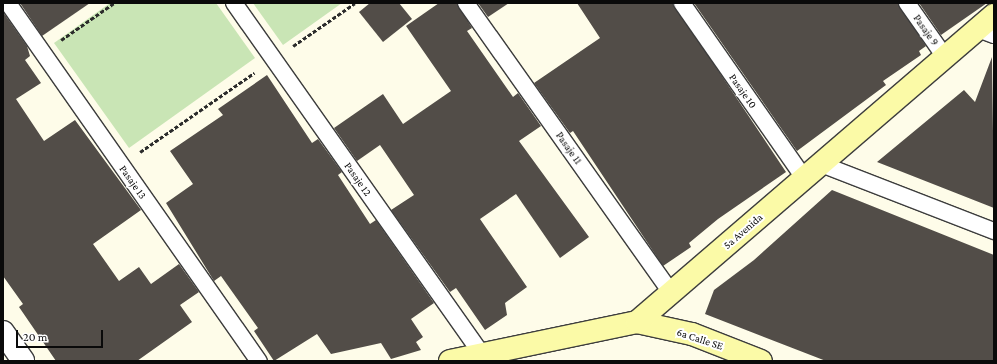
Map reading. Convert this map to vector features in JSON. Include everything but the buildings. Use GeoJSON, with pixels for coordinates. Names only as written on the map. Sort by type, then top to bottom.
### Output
{"type":"FeatureCollection","features":[{"type":"Feature","properties":{"kind":"street","name":"5a Avenida"},"geometry":{"type":"LineString","coordinates":[[450,361],[637,322],[945,58],[989,26]]}},
{"type":"Feature","properties":{"kind":"street","name":"6a Calle SE"},"geometry":{"type":"LineString","coordinates":[[637,322],[692,334],[761,361]]}},
{"type":"Feature","properties":{"kind":"street"},"geometry":{"type":"LineString","coordinates":[[3,332],[23,361]]}},
{"type":"Feature","properties":{"kind":"lane","name":"Pasaje 13"},"geometry":{"type":"LineString","coordinates":[[8,3],[259,361]]}},
{"type":"Feature","properties":{"kind":"lane","name":"Pasaje 12"},"geometry":{"type":"LineString","coordinates":[[234,3],[482,355]]}},
{"type":"Feature","properties":{"kind":"lane","name":"Pasaje 11"},"geometry":{"type":"LineString","coordinates":[[466,3],[671,293]]}},
{"type":"Feature","properties":{"kind":"lane","name":"Pasaje 10"},"geometry":{"type":"LineString","coordinates":[[682,3],[813,171]]}},
{"type":"Feature","properties":{"kind":"lane","name":"Pasaje 9"},"geometry":{"type":"LineString","coordinates":[[907,3],[945,58]]}},
{"type":"Feature","properties":{"kind":"lane"},"geometry":{"type":"LineString","coordinates":[[813,171],[994,231]]}},
{"type":"Feature","properties":{"kind":"path"},"geometry":{"type":"LineString","coordinates":[[43,53],[114,3]]}},
{"type":"Feature","properties":{"kind":"path"},"geometry":{"type":"LineString","coordinates":[[122,165],[355,3]]}},
{"type":"Feature","properties":{"kind":"green space"},"geometry":{"type":"Polygon","coordinates":[[[110,3],[216,3],[255,58],[129,148],[54,43],[110,3]]]}},
{"type":"Feature","properties":{"kind":"green space"},"geometry":{"type":"Polygon","coordinates":[[[253,3],[342,3],[283,45],[253,3]]]}}]}
